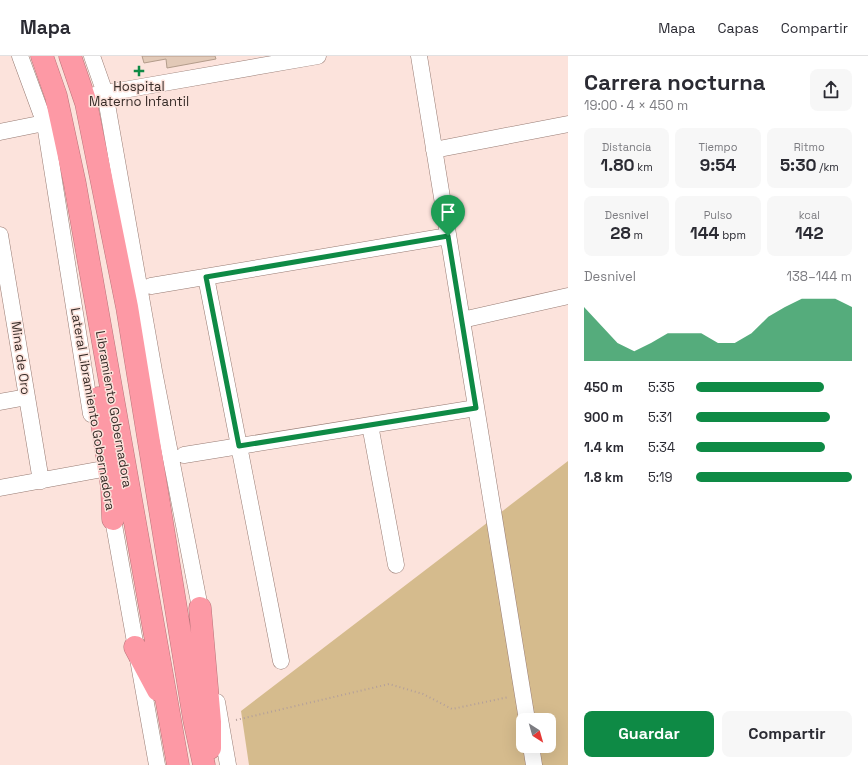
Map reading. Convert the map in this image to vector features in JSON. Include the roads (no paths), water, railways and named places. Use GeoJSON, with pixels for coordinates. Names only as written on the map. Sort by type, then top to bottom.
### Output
{"type":"FeatureCollection","features":[{"type":"Feature","properties":{"kind":"highway","name":"Libramiento Gobernadora"},"geometry":{"type":"LineString","coordinates":[[42,56],[56,96],[53,122],[75,184],[178,765]]}},
{"type":"Feature","properties":{"kind":"highway"},"geometry":{"type":"LineString","coordinates":[[70,56],[94,95],[194,719],[204,765]]}},
{"type":"Feature","properties":{"kind":"highway"},"geometry":{"type":"LineString","coordinates":[[127,308],[154,371]]}},
{"type":"Feature","properties":{"kind":"highway"},"geometry":{"type":"LineString","coordinates":[[97,313],[95,370],[112,488],[113,519]]}},
{"type":"Feature","properties":{"kind":"highway"},"geometry":{"type":"LineString","coordinates":[[200,608],[210,722],[208,765]]}},
{"type":"Feature","properties":{"kind":"highway"},"geometry":{"type":"LineString","coordinates":[[136,647],[168,708]]}},
{"type":"Feature","properties":{"kind":"street","name":"Lateral Libramiento Gobernadora"},"geometry":{"type":"LineString","coordinates":[[20,56],[53,122],[93,422],[113,519],[157,765]]}},
{"type":"Feature","properties":{"kind":"street"},"geometry":{"type":"LineString","coordinates":[[92,56],[94,95],[154,371],[200,608],[228,765]]}},
{"type":"Feature","properties":{"kind":"street"},"geometry":{"type":"LineString","coordinates":[[94,95],[316,56]]}},
{"type":"Feature","properties":{"kind":"street"},"geometry":{"type":"LineString","coordinates":[[419,56],[526,713]]}},
{"type":"Feature","properties":{"kind":"street"},"geometry":{"type":"LineString","coordinates":[[0,132],[53,122]]}},
{"type":"Feature","properties":{"kind":"street"},"geometry":{"type":"LineString","coordinates":[[434,150],[568,124]]}},
{"type":"Feature","properties":{"kind":"street","name":"Mina de Oro"},"geometry":{"type":"LineString","coordinates":[[0,235],[7,308],[27,397],[41,481]]}},
{"type":"Feature","properties":{"kind":"street"},"geometry":{"type":"LineString","coordinates":[[151,286],[448,236]]}},
{"type":"Feature","properties":{"kind":"street"},"geometry":{"type":"LineString","coordinates":[[206,277],[281,661]]}},
{"type":"Feature","properties":{"kind":"street"},"geometry":{"type":"LineString","coordinates":[[462,320],[568,296]]}},
{"type":"Feature","properties":{"kind":"street"},"geometry":{"type":"LineString","coordinates":[[0,402],[27,397]]}},
{"type":"Feature","properties":{"kind":"street"},"geometry":{"type":"LineString","coordinates":[[184,455],[476,408]]}},
{"type":"Feature","properties":{"kind":"street"},"geometry":{"type":"LineString","coordinates":[[370,425],[396,565]]}},
{"type":"Feature","properties":{"kind":"street"},"geometry":{"type":"LineString","coordinates":[[0,488],[103,469]]}},
{"type":"Feature","properties":{"kind":"street"},"geometry":{"type":"LineString","coordinates":[[532,753],[534,765]]}},
{"type":"Feature","properties":{"kind":"place","name":"Hospital Materno Infantil"},"geometry":{"type":"Point","coordinates":[139,71]}}]}
